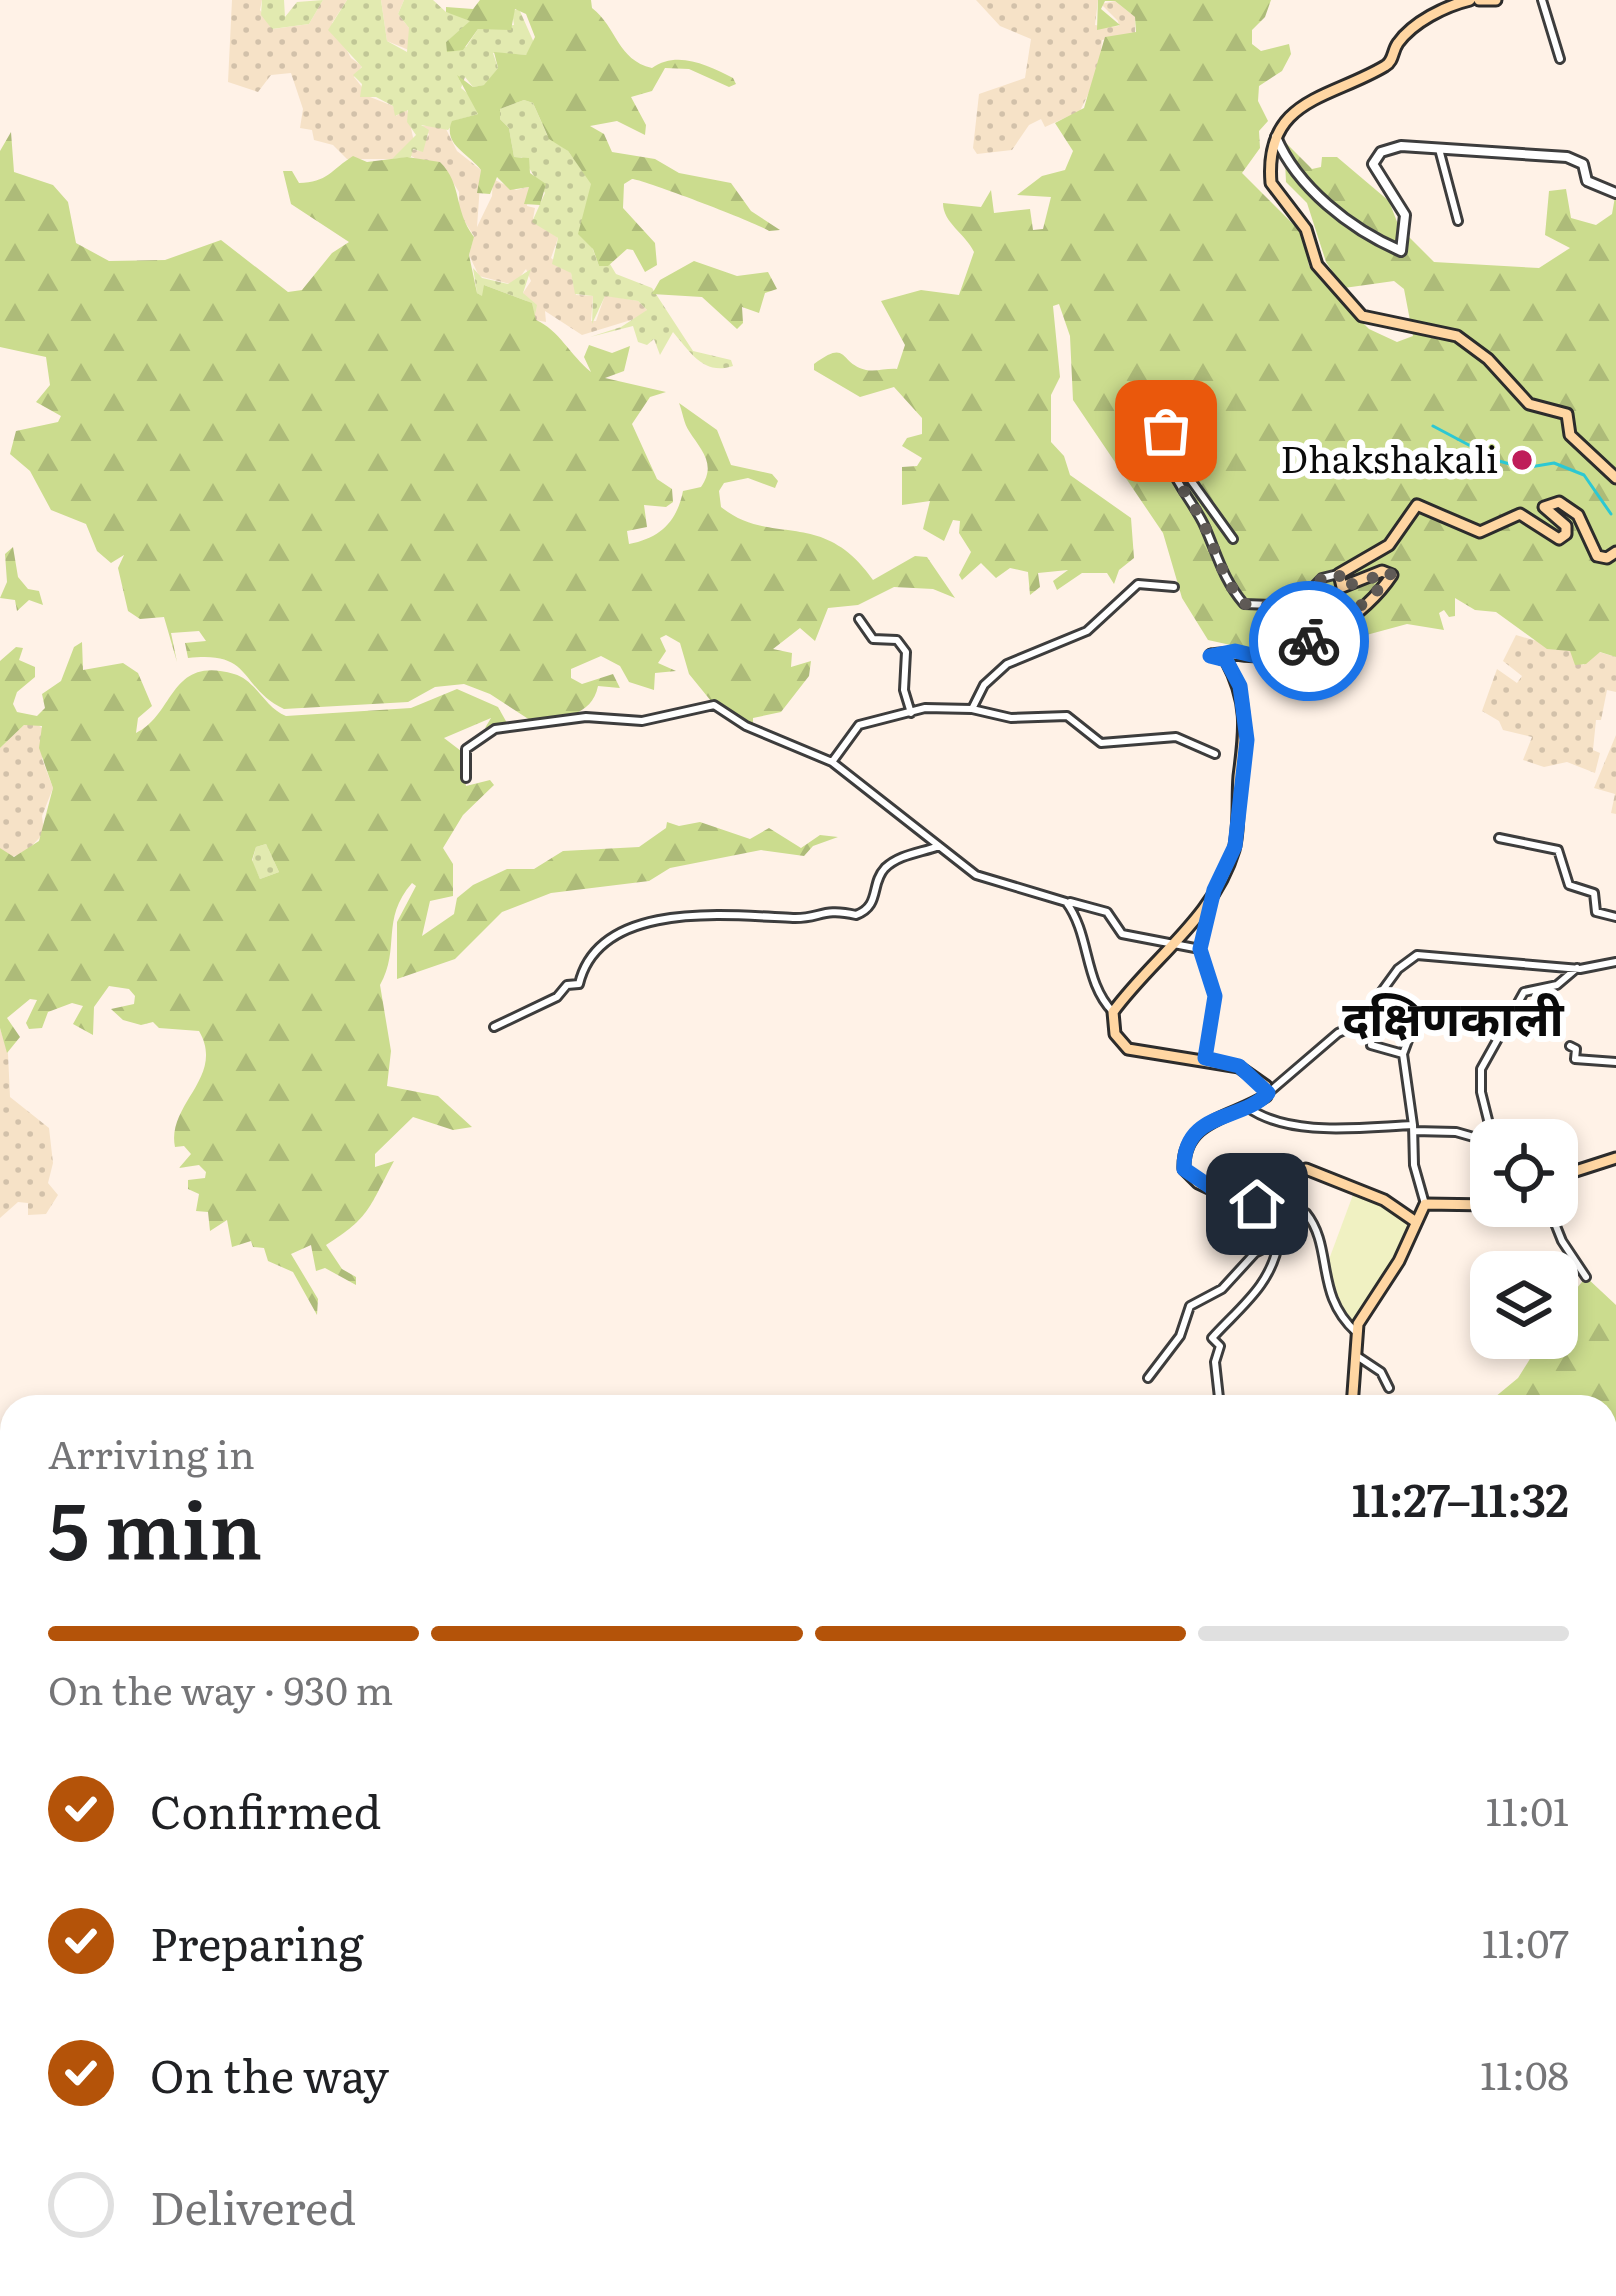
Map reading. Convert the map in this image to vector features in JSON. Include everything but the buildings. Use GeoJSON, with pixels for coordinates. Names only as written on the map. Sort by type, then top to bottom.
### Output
{"type":"FeatureCollection","features":[{"type":"Feature","properties":{"kind":"main road"},"geometry":{"type":"LineString","coordinates":[[1496,0],[1474,0],[1435,13],[1406,34],[1388,64],[1303,106],[1276,136],[1273,186],[1306,229],[1317,265],[1348,304],[1375,322],[1426,327],[1466,341],[1528,404],[1567,414],[1570,435],[1616,478]]}},
{"type":"Feature","properties":{"kind":"main road"},"geometry":{"type":"LineString","coordinates":[[1416,1222],[1384,1200],[1306,1169],[1247,1206],[1198,1183],[1183,1161],[1196,1134],[1220,1115],[1247,1107],[1268,1093],[1239,1066],[1128,1049],[1115,1034],[1113,1012],[1176,944],[1214,890],[1235,846],[1248,726],[1240,686],[1226,660],[1210,656],[1235,651],[1258,656],[1319,637],[1392,575],[1382,571],[1341,587],[1339,574],[1389,545],[1420,505],[1480,532],[1520,514],[1559,539],[1567,535],[1566,526],[1544,506],[1559,502],[1578,515],[1598,556],[1607,558],[1616,551]]}},
{"type":"Feature","properties":{"kind":"main road"},"geometry":{"type":"LineString","coordinates":[[1578,1170],[1616,1158]]}},
{"type":"Feature","properties":{"kind":"main road"},"geometry":{"type":"LineString","coordinates":[[1352,1395],[1356,1332],[1425,1204],[1470,1205]]}},
{"type":"Feature","properties":{"kind":"street"},"geometry":{"type":"LineString","coordinates":[[1542,0],[1560,59]]}},
{"type":"Feature","properties":{"kind":"street"},"geometry":{"type":"LineString","coordinates":[[1276,136],[1294,175],[1345,218],[1401,251],[1405,215],[1373,164],[1381,152],[1401,146],[1567,157],[1583,164],[1587,181],[1616,193]]}},
{"type":"Feature","properties":{"kind":"street"},"geometry":{"type":"LineString","coordinates":[[1438,149],[1458,221]]}},
{"type":"Feature","properties":{"kind":"street"},"geometry":{"type":"LineString","coordinates":[[1233,538],[1185,472],[1175,434],[1166,431],[1167,457],[1178,484],[1204,524],[1220,575],[1244,604],[1295,606],[1322,578],[1339,574]]}},
{"type":"Feature","properties":{"kind":"street"},"geometry":{"type":"LineString","coordinates":[[972,709],[993,675],[1087,631],[1138,584],[1174,586]]}},
{"type":"Feature","properties":{"kind":"street"},"geometry":{"type":"LineString","coordinates":[[859,620],[873,639],[897,640],[906,652],[904,690],[911,713]]}},
{"type":"Feature","properties":{"kind":"street"},"geometry":{"type":"LineString","coordinates":[[466,778],[466,749],[495,729],[586,717],[642,721],[703,705],[832,762],[986,880],[1107,913],[1122,934],[1200,949]]}},
{"type":"Feature","properties":{"kind":"street"},"geometry":{"type":"LineString","coordinates":[[832,762],[859,725],[940,707],[1011,718],[1054,713],[1066,716],[1101,743],[1175,737],[1215,754]]}},
{"type":"Feature","properties":{"kind":"street"},"geometry":{"type":"LineString","coordinates":[[1499,838],[1562,853],[1569,885],[1594,892],[1596,912],[1616,916]]}},
{"type":"Feature","properties":{"kind":"street"},"geometry":{"type":"LineString","coordinates":[[494,1027],[579,984],[592,950],[629,928],[715,915],[800,919],[832,909],[856,915],[874,902],[879,875],[899,856],[938,846]]}},
{"type":"Feature","properties":{"kind":"street"},"geometry":{"type":"LineString","coordinates":[[1205,1058],[1215,996],[1200,949],[1214,890]]}},
{"type":"Feature","properties":{"kind":"street"},"geometry":{"type":"LineString","coordinates":[[1066,902],[1085,944],[1098,996],[1113,1012]]}},
{"type":"Feature","properties":{"kind":"street"},"geometry":{"type":"LineString","coordinates":[[1403,1054],[1371,1045],[1372,1037],[1356,1031],[1391,978],[1418,955],[1598,969],[1616,962]]}},
{"type":"Feature","properties":{"kind":"street"},"geometry":{"type":"LineString","coordinates":[[1487,1119],[1481,1069],[1524,992],[1557,986],[1577,968]]}},
{"type":"Feature","properties":{"kind":"street"},"geometry":{"type":"LineString","coordinates":[[1420,1008],[1403,1054],[1414,1128],[1414,1165],[1425,1204]]}},
{"type":"Feature","properties":{"kind":"street"},"geometry":{"type":"LineString","coordinates":[[1268,1093],[1338,1033],[1358,1024]]}},
{"type":"Feature","properties":{"kind":"street"},"geometry":{"type":"LineString","coordinates":[[1570,1046],[1576,1048],[1575,1059],[1616,1062]]}},
{"type":"Feature","properties":{"kind":"street"},"geometry":{"type":"LineString","coordinates":[[1247,1107],[1284,1122],[1470,1136]]}},
{"type":"Feature","properties":{"kind":"street"},"geometry":{"type":"LineString","coordinates":[[1219,1395],[1215,1362],[1220,1346],[1212,1338],[1248,1305],[1273,1265],[1293,1212],[1310,1217],[1328,1294],[1356,1332]]}},
{"type":"Feature","properties":{"kind":"street"},"geometry":{"type":"LineString","coordinates":[[1556,1227],[1586,1277]]}},
{"type":"Feature","properties":{"kind":"street"},"geometry":{"type":"LineString","coordinates":[[1148,1378],[1180,1336],[1190,1306],[1222,1289],[1255,1252],[1279,1241]]}},
{"type":"Feature","properties":{"kind":"street"},"geometry":{"type":"LineString","coordinates":[[1353,1355],[1374,1366],[1389,1388]]}},
{"type":"Feature","properties":{"kind":"shaded area"},"geometry":{"type":"Polygon","coordinates":[[[232,0],[262,0],[260,10],[273,29],[309,24],[323,0],[347,0],[332,23],[351,58],[362,66],[354,77],[370,97],[393,106],[396,116],[407,109],[414,142],[392,159],[347,159],[333,145],[314,140],[312,130],[300,128],[303,109],[291,73],[271,75],[258,92],[228,82],[232,0]]]}},
{"type":"Feature","properties":{"kind":"shaded area"},"geometry":{"type":"Polygon","coordinates":[[[381,0],[404,0],[398,14],[409,28],[411,51],[387,41],[381,0]]]}},
{"type":"Feature","properties":{"kind":"shaded area"},"geometry":{"type":"Polygon","coordinates":[[[976,0],[1098,0],[1095,25],[1107,27],[1119,26],[1118,21],[1101,4],[1115,1],[1135,17],[1135,34],[1102,40],[1099,72],[1080,111],[1045,127],[1041,119],[1029,125],[1012,150],[977,154],[973,148],[979,94],[1025,78],[1031,39],[1000,26],[976,0]]]}},
{"type":"Feature","properties":{"kind":"shaded area"},"geometry":{"type":"Polygon","coordinates":[[[444,125],[457,151],[481,170],[477,227],[492,196],[493,179],[516,190],[529,187],[527,206],[535,208],[533,219],[558,238],[551,258],[571,273],[576,295],[593,296],[591,321],[596,321],[605,295],[638,301],[647,310],[644,316],[582,335],[545,311],[546,322],[535,320],[523,293],[531,281],[526,269],[514,285],[479,276],[469,255],[474,236],[459,213],[459,192],[440,162],[422,163],[410,155],[410,149],[420,151],[429,134],[420,126],[444,125]]]}},
{"type":"Feature","properties":{"kind":"shaded area"},"geometry":{"type":"Polygon","coordinates":[[[1516,635],[1571,651],[1583,665],[1599,652],[1616,657],[1616,692],[1607,690],[1601,720],[1596,720],[1593,750],[1600,753],[1595,773],[1567,762],[1544,767],[1523,760],[1532,737],[1503,730],[1499,721],[1482,711],[1497,669],[1517,683],[1522,676],[1503,661],[1516,635]]]}},
{"type":"Feature","properties":{"kind":"shaded area"},"geometry":{"type":"Polygon","coordinates":[[[36,723],[43,729],[42,759],[53,788],[42,816],[44,833],[24,854],[8,857],[0,848],[0,748],[24,725],[36,723]]]}},
{"type":"Feature","properties":{"kind":"shaded area"},"geometry":{"type":"Polygon","coordinates":[[[1616,735],[1616,814],[1611,813],[1615,794],[1594,788],[1616,735]]]}},
{"type":"Feature","properties":{"kind":"shaded area"},"geometry":{"type":"Polygon","coordinates":[[[0,1028],[8,1054],[10,1097],[49,1128],[53,1163],[48,1183],[58,1195],[46,1214],[28,1215],[28,1203],[18,1202],[0,1218],[0,1028]]]}},
{"type":"Feature","properties":{"kind":"green space"},"geometry":{"type":"Polygon","coordinates":[[[262,0],[284,0],[285,17],[297,2],[323,0],[309,24],[272,29],[261,15],[262,0]]]}},
{"type":"Feature","properties":{"kind":"green space"},"geometry":{"type":"Polygon","coordinates":[[[347,0],[381,0],[387,41],[407,52],[409,28],[398,14],[404,0],[433,0],[446,12],[469,16],[471,21],[446,42],[466,47],[478,29],[514,25],[512,11],[519,9],[535,45],[526,55],[493,53],[498,68],[485,85],[473,87],[465,77],[461,88],[472,97],[478,114],[457,120],[448,130],[421,125],[429,130],[423,152],[413,149],[411,157],[392,159],[416,135],[407,122],[408,110],[395,116],[393,106],[376,97],[360,97],[362,84],[353,75],[362,67],[328,30],[347,0]]]}},
{"type":"Feature","properties":{"kind":"green space"},"geometry":{"type":"Polygon","coordinates":[[[480,0],[591,0],[624,51],[640,64],[652,68],[672,60],[692,61],[733,78],[736,84],[729,87],[689,69],[665,68],[652,91],[631,97],[646,125],[645,135],[617,121],[590,126],[604,134],[612,152],[655,159],[679,173],[731,183],[751,211],[780,230],[769,231],[632,179],[624,184],[623,208],[655,243],[657,265],[645,272],[633,250],[627,249],[608,266],[599,266],[593,249],[578,234],[591,184],[568,151],[549,139],[533,103],[524,100],[500,109],[500,119],[509,128],[514,157],[529,158],[530,173],[546,184],[540,205],[524,204],[529,187],[510,190],[497,177],[490,194],[477,193],[481,170],[450,136],[452,121],[478,114],[457,75],[473,87],[484,85],[498,68],[494,52],[526,55],[535,37],[526,14],[515,9],[511,30],[478,29],[463,50],[447,52],[446,42],[470,21],[446,12],[446,7],[473,9],[480,0]]]}},
{"type":"Feature","properties":{"kind":"green space"},"geometry":{"type":"Polygon","coordinates":[[[1098,0],[1271,0],[1265,17],[1252,30],[1252,44],[1261,51],[1289,44],[1291,54],[1282,71],[1259,86],[1258,101],[1268,121],[1259,131],[1260,148],[1242,173],[1304,235],[1309,266],[1323,283],[1369,329],[1397,342],[1413,336],[1404,289],[1394,281],[1344,288],[1326,262],[1307,203],[1286,182],[1284,141],[1312,169],[1321,167],[1322,157],[1337,157],[1389,201],[1399,227],[1434,262],[1539,268],[1570,248],[1545,235],[1549,191],[1566,189],[1571,218],[1596,225],[1612,214],[1616,191],[1616,657],[1600,652],[1586,664],[1575,665],[1570,651],[1547,649],[1496,612],[1475,610],[1455,598],[1455,616],[1449,617],[1444,610],[1439,613],[1444,630],[1407,624],[1322,647],[1319,657],[1278,641],[1253,650],[1208,640],[1182,598],[1163,533],[1073,400],[1070,336],[1059,304],[1053,306],[1060,377],[1051,395],[1051,442],[1064,456],[1070,475],[1131,518],[1134,558],[1119,570],[1114,584],[1107,573],[1082,573],[1057,590],[1053,581],[1068,570],[1038,573],[1040,587],[1030,595],[1028,572],[1010,568],[996,578],[981,563],[962,580],[959,575],[971,552],[959,533],[960,521],[953,520],[944,541],[923,529],[930,501],[902,505],[902,467],[917,466],[922,458],[902,446],[907,438],[922,434],[922,418],[894,387],[860,397],[814,370],[814,364],[838,353],[866,370],[897,369],[905,345],[881,301],[921,290],[959,295],[974,252],[943,203],[981,207],[991,190],[994,213],[1030,209],[1033,230],[1043,229],[1051,197],[1017,195],[1042,176],[1065,170],[1073,151],[1055,123],[1084,108],[1105,37],[1136,32],[1135,17],[1115,1],[1105,1],[1101,9],[1120,25],[1097,30],[1098,0]]]}},
{"type":"Feature","properties":{"kind":"green space"},"geometry":{"type":"Polygon","coordinates":[[[524,100],[533,103],[547,135],[568,151],[592,184],[592,247],[599,266],[610,264],[616,274],[652,288],[693,351],[731,360],[733,366],[706,365],[673,332],[660,355],[654,339],[647,345],[638,342],[633,326],[590,337],[621,327],[647,310],[638,301],[605,296],[592,324],[593,296],[575,294],[571,273],[552,264],[558,238],[532,222],[545,193],[522,157],[514,157],[509,128],[500,119],[500,109],[524,100]]]}},
{"type":"Feature","properties":{"kind":"green space"},"geometry":{"type":"Polygon","coordinates":[[[11,132],[14,172],[53,185],[68,202],[76,243],[109,261],[165,260],[221,240],[288,292],[302,290],[332,253],[349,242],[291,204],[283,171],[292,171],[299,183],[323,178],[353,156],[367,162],[407,157],[440,162],[452,179],[474,237],[469,255],[477,293],[482,296],[484,285],[532,303],[536,320],[591,372],[584,357],[589,345],[612,353],[630,346],[624,371],[605,378],[666,392],[650,397],[632,424],[657,479],[672,489],[673,502],[666,507],[644,505],[647,527],[627,531],[629,544],[666,527],[683,491],[701,487],[706,479],[706,458],[687,428],[679,403],[717,430],[731,465],[772,474],[778,481],[775,488],[748,478],[724,483],[719,491],[721,507],[740,519],[835,544],[873,580],[915,556],[927,557],[955,598],[933,589],[894,587],[858,605],[828,608],[815,641],[800,628],[773,649],[792,653],[791,667],[811,661],[809,676],[781,712],[753,718],[753,725],[711,701],[689,674],[680,643],[666,635],[660,638],[666,651],[658,663],[676,671],[655,673],[654,690],[629,682],[620,666],[601,656],[571,669],[571,678],[582,684],[613,674],[620,688],[598,686],[582,710],[533,722],[490,694],[464,684],[435,687],[408,702],[284,709],[235,665],[209,657],[188,658],[185,643],[206,641],[199,631],[171,633],[177,662],[164,617],[140,619],[128,611],[118,568],[124,555],[111,563],[97,551],[86,524],[51,510],[30,471],[10,454],[16,431],[58,422],[61,416],[36,402],[50,385],[46,357],[0,347],[0,151],[11,132]]]}},
{"type":"Feature","properties":{"kind":"green space"},"geometry":{"type":"Polygon","coordinates":[[[694,261],[737,276],[768,272],[777,289],[765,293],[759,313],[742,307],[743,323],[737,329],[702,297],[652,294],[660,280],[694,261]]]}},
{"type":"Feature","properties":{"kind":"green space"},"geometry":{"type":"Polygon","coordinates":[[[473,268],[482,278],[508,284],[531,269],[523,293],[537,305],[535,315],[532,303],[484,285],[512,317],[477,293],[473,268]]]}},
{"type":"Feature","properties":{"kind":"green space"},"geometry":{"type":"Polygon","coordinates":[[[13,547],[18,577],[28,589],[39,591],[43,605],[29,600],[17,611],[15,600],[0,598],[7,582],[5,554],[13,547]]]}},
{"type":"Feature","properties":{"kind":"green space"},"geometry":{"type":"Polygon","coordinates":[[[82,642],[83,670],[123,663],[138,673],[152,706],[138,718],[136,733],[149,725],[185,680],[213,670],[242,677],[286,716],[411,708],[457,689],[498,707],[507,723],[485,728],[491,718],[444,738],[461,751],[466,786],[490,780],[494,785],[463,815],[443,848],[453,864],[453,896],[430,901],[422,936],[454,914],[457,898],[473,885],[507,869],[534,869],[563,851],[639,847],[666,828],[667,822],[679,826],[700,822],[750,839],[769,828],[801,848],[820,835],[838,837],[813,846],[804,856],[761,850],[670,868],[649,881],[551,893],[502,912],[455,959],[397,979],[397,922],[416,886],[412,883],[396,909],[380,985],[391,1051],[387,1086],[438,1096],[472,1127],[453,1130],[413,1117],[375,1154],[375,1167],[394,1161],[361,1218],[326,1245],[342,1269],[356,1277],[356,1285],[325,1268],[316,1271],[311,1245],[291,1254],[318,1299],[317,1315],[293,1272],[268,1261],[264,1248],[253,1247],[251,1241],[232,1247],[227,1220],[210,1231],[208,1212],[196,1211],[199,1194],[188,1189],[188,1180],[205,1178],[206,1172],[199,1165],[179,1168],[191,1154],[184,1146],[175,1147],[175,1132],[205,1062],[199,1031],[123,1020],[111,1009],[134,1004],[135,996],[129,989],[109,986],[94,1007],[93,1035],[73,1024],[83,1006],[72,1003],[48,1012],[42,1028],[29,1029],[26,1023],[37,1000],[30,999],[7,1018],[20,1037],[7,1053],[0,1028],[0,848],[14,857],[39,841],[53,788],[39,748],[42,726],[24,725],[0,748],[0,661],[16,647],[23,648],[19,660],[35,667],[35,677],[17,692],[13,704],[17,712],[37,716],[45,708],[42,694],[61,681],[74,647],[82,642]],[[266,844],[256,847],[252,860],[260,879],[279,872],[266,844]]]}},
{"type":"Feature","properties":{"kind":"green space"},"geometry":{"type":"Polygon","coordinates":[[[266,844],[279,872],[260,879],[252,862],[256,847],[266,844]]]}},
{"type":"Feature","properties":{"kind":"green space"},"geometry":{"type":"Polygon","coordinates":[[[1354,1192],[1416,1222],[1356,1332],[1337,1312],[1324,1273],[1354,1192]]]}},
{"type":"Feature","properties":{"kind":"green space"},"geometry":{"type":"Polygon","coordinates":[[[1586,1277],[1616,1305],[1616,1395],[1497,1395],[1518,1378],[1530,1359],[1578,1359],[1578,1287],[1586,1277]]]}},
{"type":"Feature","properties":{"kind":"waterway"},"geometry":{"type":"LineString","coordinates":[[1433,426],[1499,461],[1524,468],[1554,463],[1584,475],[1611,514]]}},
{"type":"Feature","properties":{"kind":"way so far"},"geometry":{"type":"LineString","coordinates":[[1166,431],[1167,457],[1178,484],[1204,524],[1220,575],[1244,604],[1295,606],[1322,578],[1339,574],[1337,583],[1342,587],[1369,574],[1391,572],[1392,577],[1346,619],[1309,641]]}},
{"type":"Feature","properties":{"kind":"place","name":"Dhakshakali"},"geometry":{"type":"Point","coordinates":[1522,460]}},
{"type":"Feature","properties":{"kind":"district","name":"दक्षि‍णकाली"},"geometry":{"type":"Point","coordinates":[1453,1019]}},
{"type":"Feature","properties":{"kind":"route"},"geometry":{"type":"LineString","coordinates":[[1257,1204],[1234,1203],[1198,1183],[1184,1169],[1183,1161],[1196,1134],[1220,1115],[1247,1107],[1268,1093],[1266,1086],[1239,1066],[1205,1058],[1204,1041],[1215,996],[1200,961],[1200,949],[1214,890],[1235,846],[1248,726],[1240,686],[1226,660],[1210,656],[1235,651],[1256,656],[1309,641]]}}]}
